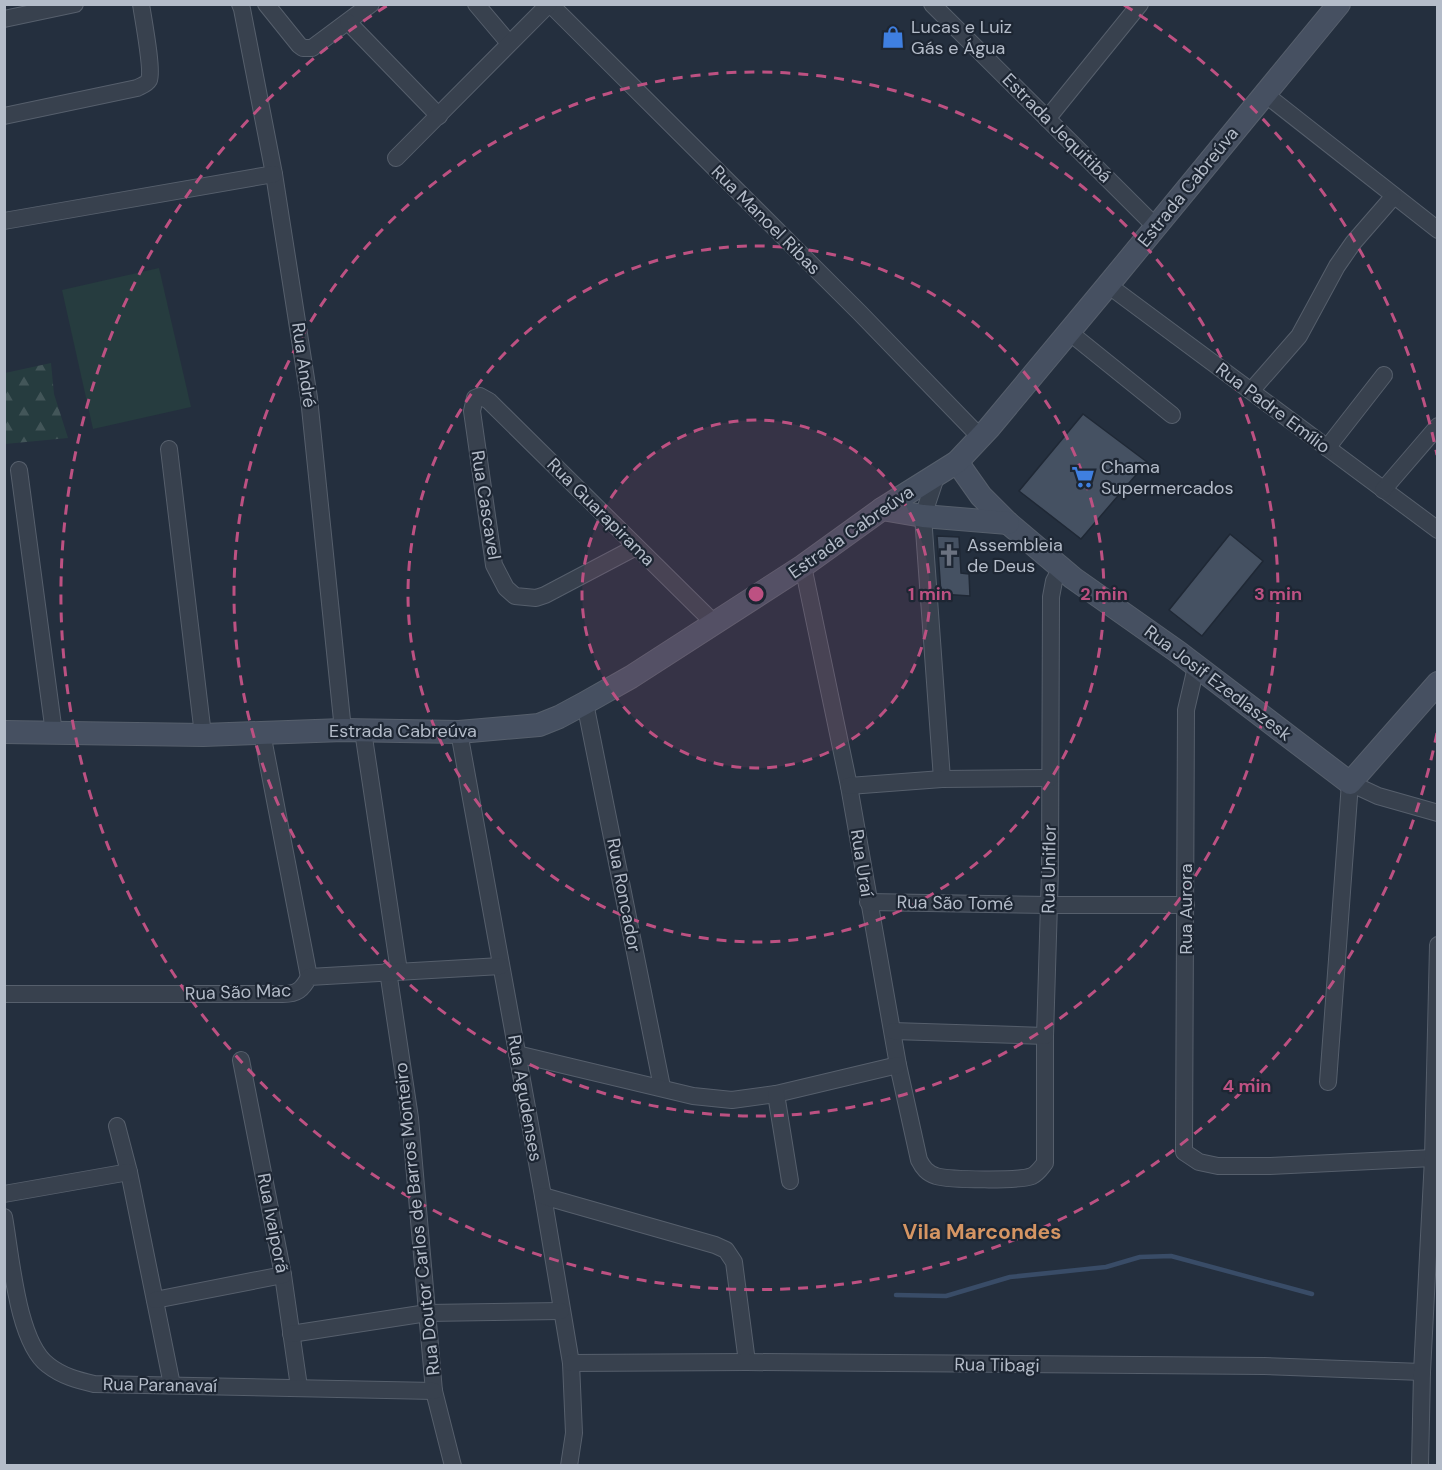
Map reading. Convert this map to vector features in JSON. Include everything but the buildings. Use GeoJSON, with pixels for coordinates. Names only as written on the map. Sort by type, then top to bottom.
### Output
{"type":"FeatureCollection","features":[{"type":"Feature","properties":{"kind":"main road","name":"Estrada Cabreúva"},"geometry":{"type":"LineString","coordinates":[[4,732],[203,735],[353,731],[459,732],[539,724],[559,717],[585,703],[631,677],[803,566],[882,509],[957,462],[1069,332],[1339,4]]}},
{"type":"Feature","properties":{"kind":"main road","name":"Rua Josif Ezedlaszesk"},"geometry":{"type":"LineString","coordinates":[[957,462],[981,496],[1008,523],[1061,568],[1196,666],[1350,783]]}},
{"type":"Feature","properties":{"kind":"main road"},"geometry":{"type":"LineString","coordinates":[[882,509],[923,516],[1008,523]]}},
{"type":"Feature","properties":{"kind":"main road"},"geometry":{"type":"LineString","coordinates":[[1350,783],[1437,683]]}},
{"type":"Feature","properties":{"kind":"street"},"geometry":{"type":"LineString","coordinates":[[4,19],[75,4]]}},
{"type":"Feature","properties":{"kind":"street"},"geometry":{"type":"LineString","coordinates":[[4,116],[137,88],[148,80],[150,74],[141,4]]}},
{"type":"Feature","properties":{"kind":"street","name":"Rua André"},"geometry":{"type":"LineString","coordinates":[[240,4],[274,174],[309,398],[353,731]]}},
{"type":"Feature","properties":{"kind":"street"},"geometry":{"type":"LineString","coordinates":[[266,4],[299,45],[307,49],[312,48],[371,4]]}},
{"type":"Feature","properties":{"kind":"street"},"geometry":{"type":"LineString","coordinates":[[476,4],[509,43]]}},
{"type":"Feature","properties":{"kind":"street"},"geometry":{"type":"LineString","coordinates":[[396,158],[550,4]]}},
{"type":"Feature","properties":{"kind":"street","name":"Rua Manoel Ribas"},"geometry":{"type":"LineString","coordinates":[[550,4],[860,313],[980,437]]}},
{"type":"Feature","properties":{"kind":"street"},"geometry":{"type":"LineString","coordinates":[[1047,119],[1140,4]]}},
{"type":"Feature","properties":{"kind":"street","name":"Estrada Jequitibá"},"geometry":{"type":"LineString","coordinates":[[933,5],[1156,226]]}},
{"type":"Feature","properties":{"kind":"street"},"geometry":{"type":"LineString","coordinates":[[348,22],[439,116]]}},
{"type":"Feature","properties":{"kind":"street"},"geometry":{"type":"LineString","coordinates":[[1265,94],[1437,230]]}},
{"type":"Feature","properties":{"kind":"street"},"geometry":{"type":"LineString","coordinates":[[4,221],[274,174]]}},
{"type":"Feature","properties":{"kind":"street"},"geometry":{"type":"LineString","coordinates":[[1251,391],[1299,336],[1337,266],[1353,243],[1393,197]]}},
{"type":"Feature","properties":{"kind":"street","name":"Rua Padre Emílio"},"geometry":{"type":"LineString","coordinates":[[1108,285],[1437,530]]}},
{"type":"Feature","properties":{"kind":"street"},"geometry":{"type":"LineString","coordinates":[[1069,332],[1172,415]]}},
{"type":"Feature","properties":{"kind":"street"},"geometry":{"type":"LineString","coordinates":[[1327,448],[1384,375]]}},
{"type":"Feature","properties":{"kind":"street","name":"Rua Cascavel"},"geometry":{"type":"LineString","coordinates":[[489,401],[480,396],[475,398],[472,411],[495,566],[506,588],[515,596],[526,598],[545,595],[636,547]]}},
{"type":"Feature","properties":{"kind":"street","name":"Rua Guarapirama"},"geometry":{"type":"LineString","coordinates":[[489,401],[714,623]]}},
{"type":"Feature","properties":{"kind":"street"},"geometry":{"type":"LineString","coordinates":[[1383,490],[1437,426]]}},
{"type":"Feature","properties":{"kind":"street"},"geometry":{"type":"LineString","coordinates":[[169,449],[203,735]]}},
{"type":"Feature","properties":{"kind":"street"},"geometry":{"type":"LineString","coordinates":[[19,470],[54,733]]}},
{"type":"Feature","properties":{"kind":"street"},"geometry":{"type":"LineString","coordinates":[[937,474],[923,516],[942,779]]}},
{"type":"Feature","properties":{"kind":"street","name":"Rua Uraí"},"geometry":{"type":"LineString","coordinates":[[803,566],[849,786],[898,1065],[919,1160]]}},
{"type":"Feature","properties":{"kind":"street","name":"Rua Uniflor"},"geometry":{"type":"LineString","coordinates":[[919,1160],[924,1170],[936,1176],[1021,1178],[1032,1176],[1040,1171],[1045,1163],[1051,597],[1054,581],[1061,568]]}},
{"type":"Feature","properties":{"kind":"street","name":"Rua Aurora"},"geometry":{"type":"LineString","coordinates":[[1196,666],[1186,710],[1184,1152],[1199,1162],[1218,1166],[1270,1166],[1433,1158]]}},
{"type":"Feature","properties":{"kind":"street","name":"Rua Roncador"},"geometry":{"type":"LineString","coordinates":[[585,703],[662,1088]]}},
{"type":"Feature","properties":{"kind":"street","name":"Rua Doutor Carlos de Barros Monteiro"},"geometry":{"type":"LineString","coordinates":[[353,731],[393,971],[410,1118],[434,1391],[453,1466]]}},
{"type":"Feature","properties":{"kind":"street","name":"Rua Agudenses"},"geometry":{"type":"LineString","coordinates":[[459,732],[571,1363],[574,1433],[569,1466]]}},
{"type":"Feature","properties":{"kind":"street"},"geometry":{"type":"LineString","coordinates":[[262,733],[309,977]]}},
{"type":"Feature","properties":{"kind":"street"},"geometry":{"type":"LineString","coordinates":[[849,786],[942,779],[1050,778]]}},
{"type":"Feature","properties":{"kind":"street"},"geometry":{"type":"LineString","coordinates":[[1328,1082],[1350,783],[1378,796],[1437,813]]}},
{"type":"Feature","properties":{"kind":"street","name":"Rua São Tomé"},"geometry":{"type":"LineString","coordinates":[[868,902],[1186,905]]}},
{"type":"Feature","properties":{"kind":"street"},"geometry":{"type":"LineString","coordinates":[[1420,1466],[1422,1372],[1432,1299],[1437,945]]}},
{"type":"Feature","properties":{"kind":"street","name":"Rua São Mac"},"geometry":{"type":"LineString","coordinates":[[4,994],[295,994],[309,977],[501,966]]}},
{"type":"Feature","properties":{"kind":"street"},"geometry":{"type":"LineString","coordinates":[[893,1031],[1046,1036]]}},
{"type":"Feature","properties":{"kind":"street"},"geometry":{"type":"LineString","coordinates":[[517,1054],[693,1096],[732,1100],[776,1094],[898,1065]]}},
{"type":"Feature","properties":{"kind":"street","name":"Rua Ivaiporã"},"geometry":{"type":"LineString","coordinates":[[241,1060],[283,1275],[298,1387]]}},
{"type":"Feature","properties":{"kind":"street"},"geometry":{"type":"LineString","coordinates":[[776,1094],[790,1181]]}},
{"type":"Feature","properties":{"kind":"street"},"geometry":{"type":"LineString","coordinates":[[117,1126],[129,1172],[172,1385]]}},
{"type":"Feature","properties":{"kind":"street"},"geometry":{"type":"LineString","coordinates":[[4,1194],[129,1172]]}},
{"type":"Feature","properties":{"kind":"street"},"geometry":{"type":"LineString","coordinates":[[543,1196],[726,1250],[734,1262],[747,1362]]}},
{"type":"Feature","properties":{"kind":"street","name":"Rua Paranavaí"},"geometry":{"type":"LineString","coordinates":[[4,1217],[23,1324],[30,1342],[46,1364],[69,1378],[94,1384],[434,1391]]}},
{"type":"Feature","properties":{"kind":"street"},"geometry":{"type":"LineString","coordinates":[[155,1300],[283,1275]]}},
{"type":"Feature","properties":{"kind":"street"},"geometry":{"type":"LineString","coordinates":[[291,1334],[427,1312],[561,1311]]}},
{"type":"Feature","properties":{"kind":"street","name":"Rua Tibagi"},"geometry":{"type":"LineString","coordinates":[[571,1363],[1264,1366],[1422,1372]]}},
{"type":"Feature","properties":{"kind":"green space"},"geometry":{"type":"Polygon","coordinates":[[[159,268],[191,407],[93,429],[62,290],[159,268]]]}},
{"type":"Feature","properties":{"kind":"green space"},"geometry":{"type":"Polygon","coordinates":[[[51,363],[54,394],[68,438],[5,444],[5,373],[51,363]]]}},
{"type":"Feature","properties":{"kind":"waterway"},"geometry":{"type":"LineString","coordinates":[[896,1295],[946,1296],[1010,1277],[1106,1267],[1140,1257],[1171,1256],[1312,1294]]}},
{"type":"Feature","properties":{"kind":"place","name":"Lucas e Luiz Gás e Água"},"geometry":{"type":"Point","coordinates":[893,37]}},
{"type":"Feature","properties":{"kind":"place","name":"Chama Supermercados"},"geometry":{"type":"Point","coordinates":[1083,477]}},
{"type":"Feature","properties":{"kind":"place","name":"Assembleia de Deus"},"geometry":{"type":"Point","coordinates":[949,555]}},
{"type":"Feature","properties":{"kind":"district","name":"Vila Marcondes"},"geometry":{"type":"Point","coordinates":[982,1232]}}]}
